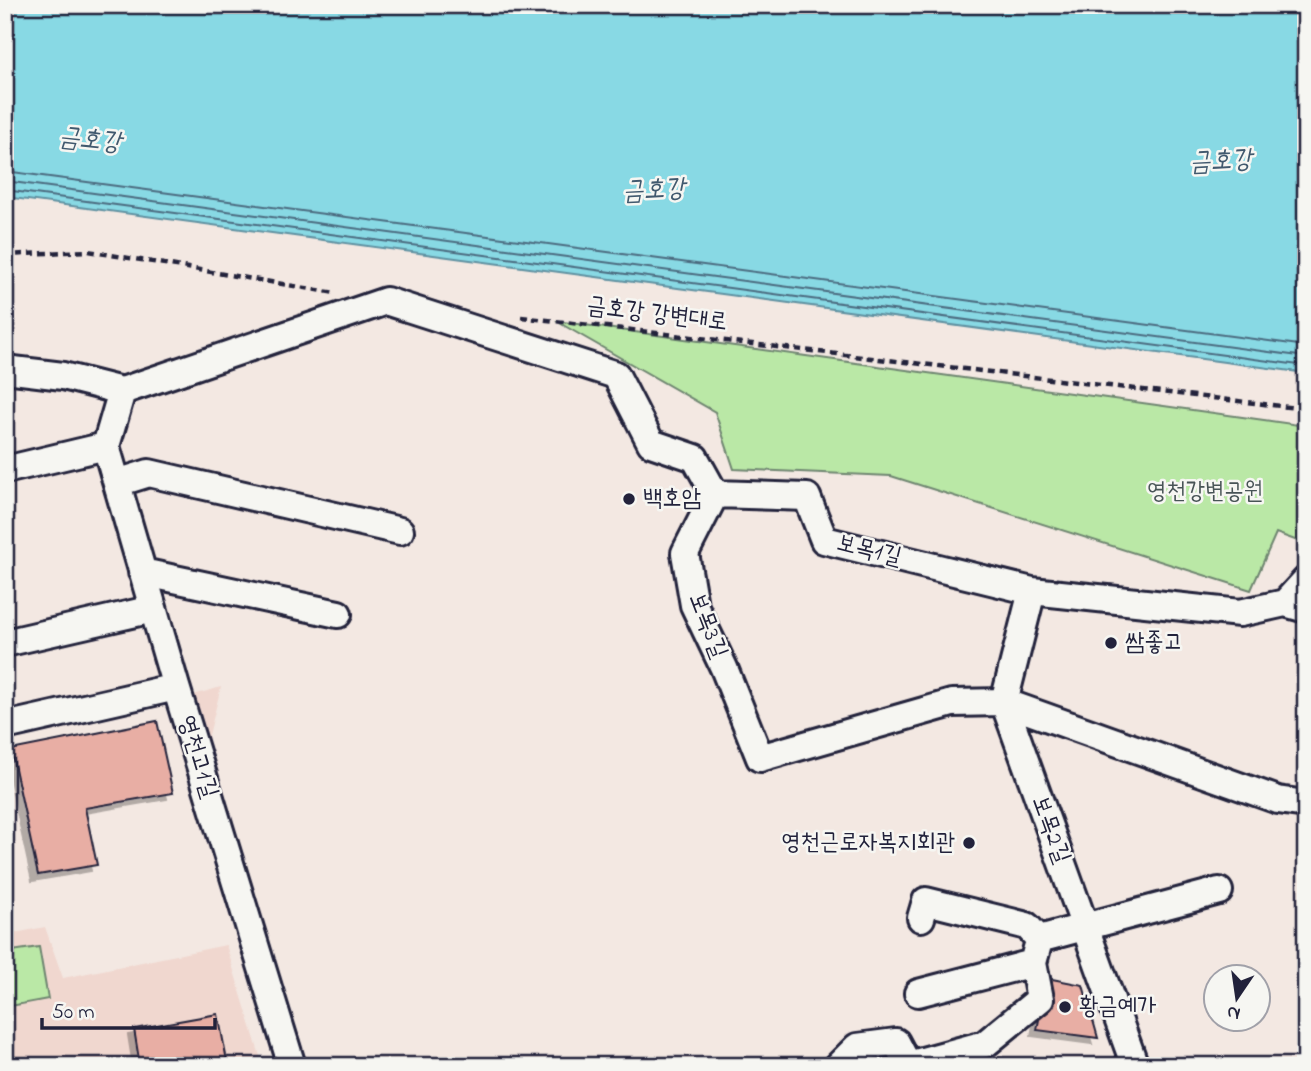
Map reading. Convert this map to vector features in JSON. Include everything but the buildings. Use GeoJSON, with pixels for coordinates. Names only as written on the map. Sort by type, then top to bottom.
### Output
{"type":"FeatureCollection","features":[{"type":"Feature","properties":{"kind":"street"},"geometry":{"type":"LineString","coordinates":[[5,369],[63,376],[122,391],[386,301],[616,375],[651,443],[695,458],[715,494]]}},
{"type":"Feature","properties":{"kind":"street"},"geometry":{"type":"LineString","coordinates":[[5,470],[106,446],[122,391]]}},
{"type":"Feature","properties":{"kind":"street","name":"영천고1길"},"geometry":{"type":"LineString","coordinates":[[106,446],[176,687],[292,1066]]}},
{"type":"Feature","properties":{"kind":"street"},"geometry":{"type":"LineString","coordinates":[[117,483],[149,473],[400,531]]}},
{"type":"Feature","properties":{"kind":"street","name":"보목1길"},"geometry":{"type":"LineString","coordinates":[[715,494],[807,497],[824,540],[1032,591],[1240,613],[1295,606],[1306,580]]}},
{"type":"Feature","properties":{"kind":"street","name":"보목3길"},"geometry":{"type":"LineString","coordinates":[[715,494],[685,553],[694,604],[724,668],[760,758],[952,703],[1004,702]]}},
{"type":"Feature","properties":{"kind":"street"},"geometry":{"type":"LineString","coordinates":[[142,572],[338,614]]}},
{"type":"Feature","properties":{"kind":"street"},"geometry":{"type":"LineString","coordinates":[[1032,591],[1004,702],[1278,800],[1306,804]]}},
{"type":"Feature","properties":{"kind":"street"},"geometry":{"type":"LineString","coordinates":[[5,643],[153,609]]}},
{"type":"Feature","properties":{"kind":"street"},"geometry":{"type":"LineString","coordinates":[[5,726],[176,687]]}},
{"type":"Feature","properties":{"kind":"street","name":"보목2길"},"geometry":{"type":"LineString","coordinates":[[1004,702],[1135,1066]]}},
{"type":"Feature","properties":{"kind":"street"},"geometry":{"type":"LineString","coordinates":[[918,993],[1036,951],[1085,927],[1219,891]]}},
{"type":"Feature","properties":{"kind":"street"},"geometry":{"type":"LineString","coordinates":[[838,1066],[857,1047],[896,1042],[908,1065],[990,1055],[1040,999],[1036,951],[1027,926],[926,901],[921,918]]}},
{"type":"Feature","properties":{"kind":"path"},"geometry":{"type":"LineString","coordinates":[[5,255],[88,251],[345,295]]}},
{"type":"Feature","properties":{"kind":"path","name":"금호강 강변대로"},"geometry":{"type":"LineString","coordinates":[[517,317],[1306,409]]}},
{"type":"Feature","properties":{"kind":"shaded area"},"geometry":{"type":"Polygon","coordinates":[[[221,687],[207,743],[190,696],[221,687]]]}},
{"type":"Feature","properties":{"kind":"shaded area"},"geometry":{"type":"Polygon","coordinates":[[[45,927],[63,978],[226,945],[263,1066],[5,1066],[5,935],[45,927]]]}},
{"type":"Feature","properties":{"kind":"green space","name":"영천강변공원"},"geometry":{"type":"Polygon","coordinates":[[[556,321],[1306,426],[1306,544],[1276,533],[1251,590],[891,476],[734,469],[715,412],[556,321]]]}},
{"type":"Feature","properties":{"kind":"green space"},"geometry":{"type":"Polygon","coordinates":[[[39,947],[48,999],[5,1007],[5,952],[39,947]]]}},
{"type":"Feature","properties":{"kind":"water","name":"금호강"},"geometry":{"type":"Polygon","coordinates":[[[5,5],[1306,5],[1306,373],[5,197],[5,5]]]}},
{"type":"Feature","properties":{"kind":"place","name":"백호암"},"geometry":{"type":"Point","coordinates":[629,499]}},
{"type":"Feature","properties":{"kind":"place","name":"쌈좋고"},"geometry":{"type":"Point","coordinates":[1111,643]}},
{"type":"Feature","properties":{"kind":"place","name":"영천근로자복지회관"},"geometry":{"type":"Point","coordinates":[969,843]}},
{"type":"Feature","properties":{"kind":"place","name":"황금예가"},"geometry":{"type":"Point","coordinates":[1065,1007]}}]}
